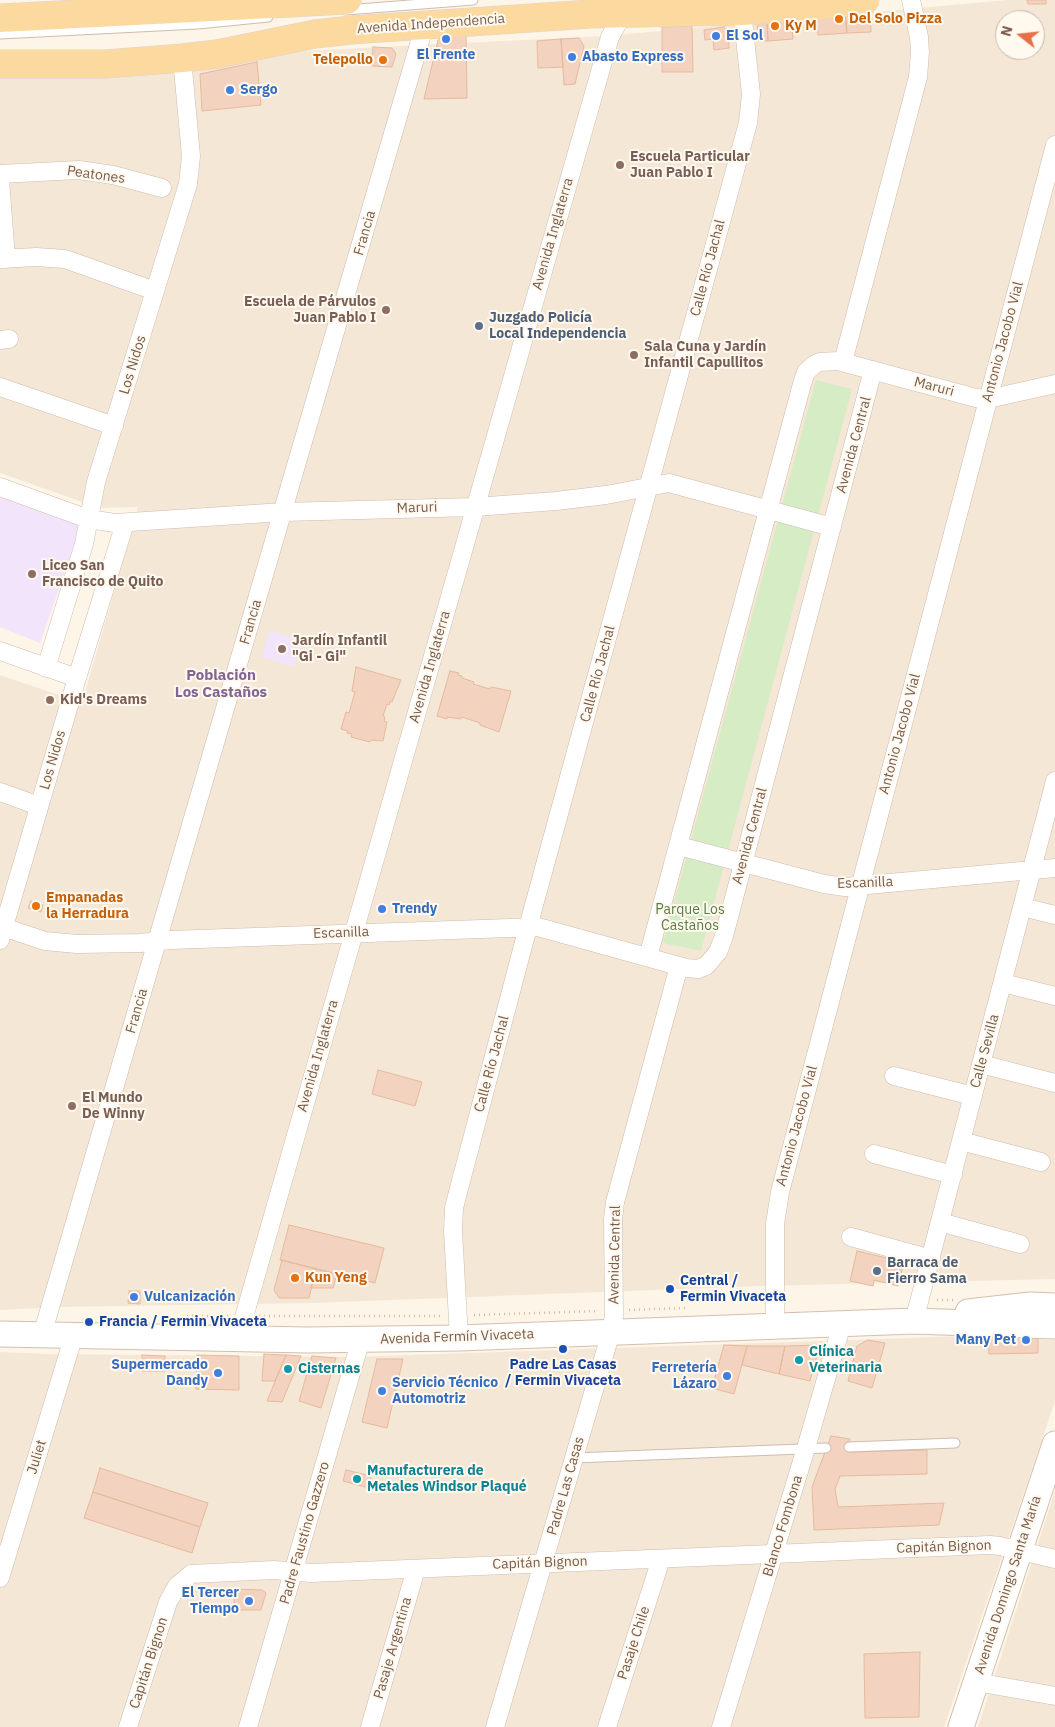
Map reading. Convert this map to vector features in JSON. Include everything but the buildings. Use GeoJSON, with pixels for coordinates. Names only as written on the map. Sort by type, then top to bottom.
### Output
{"type":"FeatureCollection","features":[{"type":"Feature","properties":{"kind":"main road","name":"Avenida Independencia"},"geometry":{"type":"LineString","coordinates":[[0,64],[106,64],[182,58],[235,51],[315,34],[628,4],[742,11],[865,0]]}},
{"type":"Feature","properties":{"kind":"main road"},"geometry":{"type":"LineString","coordinates":[[0,18],[182,9],[340,5]]}},
{"type":"Feature","properties":{"kind":"main road","name":"Avenida Fermín Vivaceta"},"geometry":{"type":"LineString","coordinates":[[0,1334],[74,1335],[241,1327],[362,1339],[458,1327],[612,1321],[775,1327],[842,1324],[917,1311],[1030,1305],[1055,1306]]}},
{"type":"Feature","properties":{"kind":"main road","name":"Avenida Fermín Vivaceta"},"geometry":{"type":"LineString","coordinates":[[917,1311],[1055,1326]]}},
{"type":"Feature","properties":{"kind":"main road","name":"Avenida Domingo Santa María"},"geometry":{"type":"LineString","coordinates":[[961,1727],[1055,1444]]}},
{"type":"Feature","properties":{"kind":"street"},"geometry":{"type":"LineString","coordinates":[[843,362],[918,78],[919,37],[911,0]]}},
{"type":"Feature","properties":{"kind":"street","name":"Avenida Inglaterra"},"geometry":{"type":"LineString","coordinates":[[241,1327],[422,700],[475,507],[610,37],[628,4]]}},
{"type":"Feature","properties":{"kind":"street","name":"Calle Río Jachal"},"geometry":{"type":"LineString","coordinates":[[458,1327],[453,1230],[454,1208],[528,927],[650,487],[750,114],[750,88],[743,37],[742,11]]}},
{"type":"Feature","properties":{"kind":"street","name":"Francia"},"geometry":{"type":"LineString","coordinates":[[42,1334],[425,24]]}},
{"type":"Feature","properties":{"kind":"street","name":"Los Nidos"},"geometry":{"type":"LineString","coordinates":[[46,668],[84,544],[96,482],[186,194],[191,156],[182,58]]}},
{"type":"Feature","properties":{"kind":"street","name":"Antonio Jacobo Vial"},"geometry":{"type":"LineString","coordinates":[[775,1327],[775,1224],[778,1202],[1055,145]]}},
{"type":"Feature","properties":{"kind":"street","name":"Peatones"},"geometry":{"type":"LineString","coordinates":[[0,174],[79,170],[113,175],[162,188]]}},
{"type":"Feature","properties":{"kind":"street"},"geometry":{"type":"LineString","coordinates":[[0,179],[3,259],[36,257],[66,259],[155,291]]}},
{"type":"Feature","properties":{"kind":"street","name":"Maruri"},"geometry":{"type":"LineString","coordinates":[[768,510],[802,384],[806,372],[815,364],[832,360],[843,362],[976,398],[988,399],[1055,384]]}},
{"type":"Feature","properties":{"kind":"street","name":"Avenida Central"},"geometry":{"type":"LineString","coordinates":[[612,1321],[614,1202],[678,966],[689,969],[701,968],[710,962],[718,952],[873,370]]}},
{"type":"Feature","properties":{"kind":"street"},"geometry":{"type":"LineString","coordinates":[[0,387],[114,426]]}},
{"type":"Feature","properties":{"kind":"street","name":"Maruri"},"geometry":{"type":"LineString","coordinates":[[0,487],[88,519],[99,522],[125,523],[283,512],[475,507],[572,500],[661,484],[674,484],[832,527]]}},
{"type":"Feature","properties":{"kind":"street"},"geometry":{"type":"LineString","coordinates":[[648,957],[768,510]]}},
{"type":"Feature","properties":{"kind":"street","name":"Los Nidos"},"geometry":{"type":"LineString","coordinates":[[1,931],[125,523]]}},
{"type":"Feature","properties":{"kind":"street"},"geometry":{"type":"LineString","coordinates":[[0,651],[77,678]]}},
{"type":"Feature","properties":{"kind":"street","name":"Calle Sevilla"},"geometry":{"type":"LineString","coordinates":[[917,1311],[1055,781]]}},
{"type":"Feature","properties":{"kind":"street"},"geometry":{"type":"LineString","coordinates":[[0,792],[39,806]]}},
{"type":"Feature","properties":{"kind":"street","name":"Escanilla"},"geometry":{"type":"LineString","coordinates":[[679,846],[824,884],[845,887],[1055,868]]}},
{"type":"Feature","properties":{"kind":"street"},"geometry":{"type":"LineString","coordinates":[[1022,907],[1055,915]]}},
{"type":"Feature","properties":{"kind":"street","name":"Escanilla"},"geometry":{"type":"LineString","coordinates":[[1,931],[57,943],[140,943],[528,927],[547,929],[678,966]]}},
{"type":"Feature","properties":{"kind":"street"},"geometry":{"type":"LineString","coordinates":[[1002,983],[1055,996]]}},
{"type":"Feature","properties":{"kind":"street"},"geometry":{"type":"LineString","coordinates":[[981,1064],[1055,1083]]}},
{"type":"Feature","properties":{"kind":"street"},"geometry":{"type":"LineString","coordinates":[[894,1076],[973,1096]]}},
{"type":"Feature","properties":{"kind":"street"},"geometry":{"type":"LineString","coordinates":[[961,1141],[1041,1162]]}},
{"type":"Feature","properties":{"kind":"street"},"geometry":{"type":"LineString","coordinates":[[874,1154],[953,1174]]}},
{"type":"Feature","properties":{"kind":"street"},"geometry":{"type":"LineString","coordinates":[[940,1222],[1020,1244]]}},
{"type":"Feature","properties":{"kind":"street"},"geometry":{"type":"LineString","coordinates":[[851,1237],[930,1259]]}},
{"type":"Feature","properties":{"kind":"street","name":"Padre Las Casas"},"geometry":{"type":"LineString","coordinates":[[495,1727],[612,1321]]}},
{"type":"Feature","properties":{"kind":"street","name":"Blanco Fombona"},"geometry":{"type":"LineString","coordinates":[[721,1727],[842,1324]]}},
{"type":"Feature","properties":{"kind":"street","name":"Juliet"},"geometry":{"type":"LineString","coordinates":[[0,1578],[74,1335]]}},
{"type":"Feature","properties":{"kind":"street","name":"Padre Faustino Gazzero"},"geometry":{"type":"LineString","coordinates":[[248,1727],[362,1339]]}},
{"type":"Feature","properties":{"kind":"street","name":"Capitán Bignon"},"geometry":{"type":"LineString","coordinates":[[128,1727],[168,1602],[183,1580],[191,1574],[274,1570],[311,1574],[990,1545],[1055,1558]]}},
{"type":"Feature","properties":{"kind":"street","name":"Pasaje Chile"},"geometry":{"type":"LineString","coordinates":[[608,1727],[661,1559]]}},
{"type":"Feature","properties":{"kind":"street","name":"Pasaje Argentina"},"geometry":{"type":"LineString","coordinates":[[370,1727],[416,1569]]}},
{"type":"Feature","properties":{"kind":"street"},"geometry":{"type":"LineString","coordinates":[[976,1682],[1055,1696]]}},
{"type":"Feature","properties":{"kind":"lane"},"geometry":{"type":"LineString","coordinates":[[340,5],[473,0]]}},
{"type":"Feature","properties":{"kind":"lane"},"geometry":{"type":"LineString","coordinates":[[0,34],[198,24],[275,15],[182,9]]}},
{"type":"Feature","properties":{"kind":"lane"},"geometry":{"type":"LineString","coordinates":[[225,42],[271,33]]}},
{"type":"Feature","properties":{"kind":"lane"},"geometry":{"type":"LineString","coordinates":[[849,1447],[955,1443]]}},
{"type":"Feature","properties":{"kind":"lane"},"geometry":{"type":"LineString","coordinates":[[574,1458],[826,1448]]}},
{"type":"Feature","properties":{"kind":"path"},"geometry":{"type":"LineString","coordinates":[[917,1311],[958,1300]]}},
{"type":"Feature","properties":{"kind":"path"},"geometry":{"type":"LineString","coordinates":[[185,1316],[241,1327],[458,1327],[612,1321],[690,1308]]}},
{"type":"Feature","properties":{"kind":"shaded area"},"geometry":{"type":"Polygon","coordinates":[[[1008,0],[1055,0],[1055,1279],[759,1286],[312,1303],[59,1307],[0,1310],[0,675],[82,703],[138,507],[99,508],[0,473],[0,76],[88,78],[208,69],[303,51],[604,36],[1008,0]]]}},
{"type":"Feature","properties":{"kind":"shaded area","name":"Liceo San Francisco de Quito"},"geometry":{"type":"Polygon","coordinates":[[[0,491],[83,520],[40,643],[0,627],[0,491]]]}},
{"type":"Feature","properties":{"kind":"shaded area","name":"Jardín Infantil \"Gi - Gi\""},"geometry":{"type":"Polygon","coordinates":[[[270,630],[302,641],[294,667],[262,657],[270,630]]]}},
{"type":"Feature","properties":{"kind":"shaded area"},"geometry":{"type":"Polygon","coordinates":[[[967,1336],[1055,1340],[1055,1401],[944,1727],[0,1727],[0,1352],[352,1357],[967,1336]]]}},
{"type":"Feature","properties":{"kind":"shaded area"},"geometry":{"type":"Polygon","coordinates":[[[1055,1491],[1055,1727],[978,1727],[1055,1491]]]}},
{"type":"Feature","properties":{"kind":"green space","name":"Parque Los Castaños"},"geometry":{"type":"Polygon","coordinates":[[[816,380],[852,389],[701,951],[663,943],[816,380]]]}},
{"type":"Feature","properties":{"kind":"place","name":"Del Solo Pizza"},"geometry":{"type":"Point","coordinates":[839,19]}},
{"type":"Feature","properties":{"kind":"place","name":"Ky M"},"geometry":{"type":"Point","coordinates":[775,26]}},
{"type":"Feature","properties":{"kind":"place","name":"El Sol"},"geometry":{"type":"Point","coordinates":[716,36]}},
{"type":"Feature","properties":{"kind":"place","name":"El Frente"},"geometry":{"type":"Point","coordinates":[446,39]}},
{"type":"Feature","properties":{"kind":"place","name":"Abasto Express"},"geometry":{"type":"Point","coordinates":[572,57]}},
{"type":"Feature","properties":{"kind":"place","name":"Telepollo"},"geometry":{"type":"Point","coordinates":[383,60]}},
{"type":"Feature","properties":{"kind":"place","name":"Sergo"},"geometry":{"type":"Point","coordinates":[230,90]}},
{"type":"Feature","properties":{"kind":"place","name":"Escuela Particular Juan Pablo I"},"geometry":{"type":"Point","coordinates":[620,165]}},
{"type":"Feature","properties":{"kind":"place","name":"Escuela de Párvulos Juan Pablo I"},"geometry":{"type":"Point","coordinates":[386,310]}},
{"type":"Feature","properties":{"kind":"place","name":"Juzgado Policía Local Independencia"},"geometry":{"type":"Point","coordinates":[479,326]}},
{"type":"Feature","properties":{"kind":"place","name":"Sala Cuna y Jardín Infantil Capullitos"},"geometry":{"type":"Point","coordinates":[634,355]}},
{"type":"Feature","properties":{"kind":"place","name":"Liceo San Francisco de Quito"},"geometry":{"type":"Point","coordinates":[32,574]}},
{"type":"Feature","properties":{"kind":"place","name":"Jardín Infantil \"Gi - Gi\""},"geometry":{"type":"Point","coordinates":[282,649]}},
{"type":"Feature","properties":{"kind":"place","name":"Kid's Dreams"},"geometry":{"type":"Point","coordinates":[50,700]}},
{"type":"Feature","properties":{"kind":"place","name":"Empanadas la Herradura"},"geometry":{"type":"Point","coordinates":[36,906]}},
{"type":"Feature","properties":{"kind":"place","name":"Trendy"},"geometry":{"type":"Point","coordinates":[382,909]}},
{"type":"Feature","properties":{"kind":"place","name":"El Mundo De Winny"},"geometry":{"type":"Point","coordinates":[72,1106]}},
{"type":"Feature","properties":{"kind":"place","name":"Barraca de Fierro Sama"},"geometry":{"type":"Point","coordinates":[877,1271]}},
{"type":"Feature","properties":{"kind":"place","name":"Kun Yeng"},"geometry":{"type":"Point","coordinates":[295,1278]}},
{"type":"Feature","properties":{"kind":"place","name":"Central / Fermin Vivaceta"},"geometry":{"type":"Point","coordinates":[670,1289]}},
{"type":"Feature","properties":{"kind":"place","name":"Vulcanización"},"geometry":{"type":"Point","coordinates":[134,1297]}},
{"type":"Feature","properties":{"kind":"place","name":"Francia / Fermin Vivaceta"},"geometry":{"type":"Point","coordinates":[89,1322]}},
{"type":"Feature","properties":{"kind":"place","name":"Many Pet"},"geometry":{"type":"Point","coordinates":[1026,1340]}},
{"type":"Feature","properties":{"kind":"place","name":"Padre Las Casas / Fermin Vivaceta"},"geometry":{"type":"Point","coordinates":[563,1349]}},
{"type":"Feature","properties":{"kind":"place","name":"Clínica Veterinaria"},"geometry":{"type":"Point","coordinates":[799,1360]}},
{"type":"Feature","properties":{"kind":"place","name":"Cisternas"},"geometry":{"type":"Point","coordinates":[288,1369]}},
{"type":"Feature","properties":{"kind":"place","name":"Supermercado Dandy"},"geometry":{"type":"Point","coordinates":[218,1373]}},
{"type":"Feature","properties":{"kind":"place","name":"Ferretería Lázaro"},"geometry":{"type":"Point","coordinates":[727,1376]}},
{"type":"Feature","properties":{"kind":"place","name":"Servicio Técnico Automotriz"},"geometry":{"type":"Point","coordinates":[382,1391]}},
{"type":"Feature","properties":{"kind":"place","name":"Manufacturera de Metales Windsor Plaqué"},"geometry":{"type":"Point","coordinates":[357,1479]}},
{"type":"Feature","properties":{"kind":"place","name":"El Tercer Tiempo"},"geometry":{"type":"Point","coordinates":[249,1601]}},
{"type":"Feature","properties":{"kind":"district","name":"Población Los Castaños"},"geometry":{"type":"Point","coordinates":[221,684]}}]}
